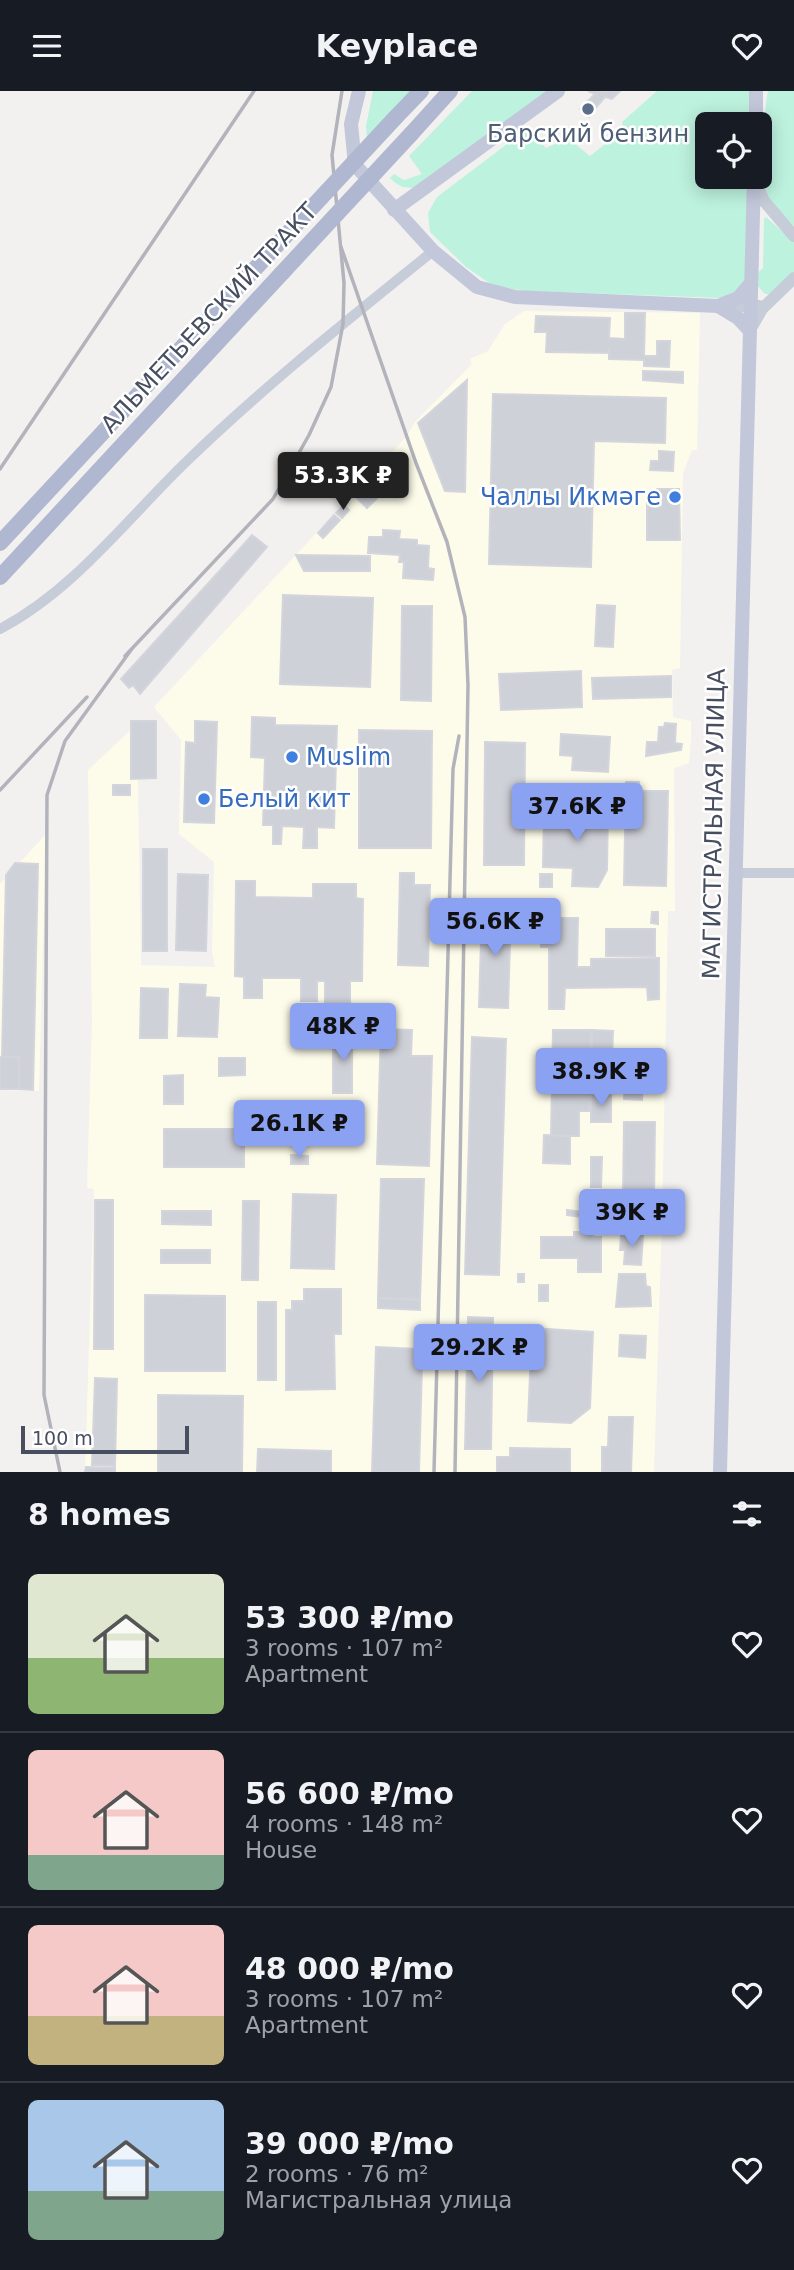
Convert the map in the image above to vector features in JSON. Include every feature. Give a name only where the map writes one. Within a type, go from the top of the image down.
[{"type":"main road","points":[[359,91],[351,124],[355,165],[433,251],[472,283],[496,294],[718,306],[738,298],[751,283]]},
{"type":"main road","name":"АЛЬМЕТЬЕВСКИЙ ТРАКТ","points":[[0,543],[421,91]]},
{"type":"main road","name":"АЛЬМЕТЬЕВСКИЙ ТРАКТ","points":[[0,576],[450,91]]},
{"type":"main road","points":[[394,210],[558,91]]},
{"type":"main road","points":[[756,91],[756,112]]},
{"type":"main road","name":"МАГИСТРАЛЬНАЯ УЛИЦА","points":[[720,1472],[754,189]]},
{"type":"main road","points":[[718,306],[738,318],[750,331]]},
{"type":"street","points":[[759,189],[764,201],[794,236]]},
{"type":"street","points":[[0,629],[65,583],[187,461],[343,324],[433,251]]},
{"type":"street","points":[[750,331],[762,309],[794,278]]},
{"type":"street","points":[[718,306],[750,308],[778,293]]},
{"type":"street","points":[[735,873],[794,873]]},
{"type":"shaded area","points":[[524,311],[700,313],[697,450],[692,450],[683,473],[680,668],[672,670],[673,717],[691,721],[691,741],[689,763],[674,768],[675,911],[668,911],[654,1472],[85,1472],[94,1189],[87,1188],[92,1021],[88,770],[137,724],[141,965],[215,967],[212,951],[214,862],[179,834],[181,740],[154,707],[407,436],[415,422],[472,364],[470,359],[488,351],[505,324]]},
{"type":"shaded area","points":[[46,834],[39,1091],[0,1090],[0,884]]},
{"type":"green space","points":[[373,91],[411,91],[367,141],[366,126]]},
{"type":"green space","points":[[472,91],[551,91],[418,187],[402,187],[393,181],[390,178],[394,174],[404,180],[422,174],[409,156]]},
{"type":"green space","points":[[657,91],[751,91],[750,112],[695,112],[695,189],[749,189],[747,278],[741,291],[722,298],[528,291],[495,287],[466,267],[430,232],[428,213],[437,197],[527,129],[546,148],[568,138],[590,156],[623,130],[622,122]]},
{"type":"green space","points":[[768,91],[794,91],[794,226],[768,197],[766,189],[772,189],[772,112],[765,112]]},
{"type":"green space","points":[[766,217],[794,242],[794,272],[770,294],[765,294],[756,284],[756,274],[763,268]]},
{"type":"building","points":[[588,91],[620,91],[612,99],[605,97],[593,111],[585,104],[595,94]]},
{"type":"building","points":[[586,103],[595,111],[589,117],[580,109]]},
{"type":"building","points":[[625,313],[645,313],[644,356],[657,356],[657,341],[670,341],[669,367],[644,366],[644,360],[609,359],[609,353],[546,352],[547,332],[535,332],[536,316],[610,318],[609,338],[625,339]]},
{"type":"building","points":[[643,371],[683,372],[683,383],[643,380]]},
{"type":"building","points":[[467,380],[465,492],[445,491],[418,423]]},
{"type":"building","points":[[493,394],[666,398],[665,443],[594,441],[591,567],[489,564]]},
{"type":"building","points":[[659,451],[674,452],[673,471],[650,470],[651,461],[659,461]]},
{"type":"building","points":[[391,458],[404,471],[367,508],[354,495]]},
{"type":"building","points":[[657,489],[679,489],[680,540],[647,540],[647,503],[657,503]]},
{"type":"building","points":[[344,505],[349,510],[342,518],[336,513]]},
{"type":"building","points":[[334,515],[340,520],[323,538],[318,533]]},
{"type":"building","points":[[383,530],[400,531],[399,539],[417,540],[417,545],[429,546],[428,568],[434,569],[433,580],[403,578],[404,562],[399,562],[400,555],[368,553],[369,537],[383,537]]},
{"type":"building","points":[[252,535],[267,547],[140,694],[133,685],[129,688],[121,679]]},
{"type":"building","points":[[296,555],[370,556],[370,571],[304,571]]},
{"type":"building","points":[[283,595],[373,598],[370,687],[280,684]]},
{"type":"building","points":[[597,605],[615,606],[613,647],[595,646]]},
{"type":"building","points":[[402,606],[432,606],[431,701],[401,700]]},
{"type":"building","points":[[581,671],[582,707],[501,710],[499,674]]},
{"type":"building","points":[[671,676],[671,697],[593,699],[592,678]]},
{"type":"building","points":[[252,717],[275,718],[275,725],[337,726],[334,828],[317,827],[317,848],[303,848],[304,827],[282,826],[281,844],[273,844],[273,825],[263,825],[265,758],[251,757]]},
{"type":"building","points":[[131,721],[156,721],[156,778],[131,779]]},
{"type":"building","points":[[195,721],[217,722],[214,823],[184,822],[186,742],[195,743]]},
{"type":"building","points":[[665,723],[676,724],[675,743],[682,744],[681,750],[646,756],[647,742],[658,742],[659,727],[664,727]]},
{"type":"building","points":[[359,730],[432,731],[431,848],[359,848]]},
{"type":"building","points":[[561,734],[610,737],[608,772],[572,770],[573,756],[560,755]]},
{"type":"building","points":[[485,742],[525,743],[524,865],[484,865]]},
{"type":"building","points":[[626,782],[639,782],[639,791],[668,791],[666,886],[624,885]]},
{"type":"building","points":[[113,785],[130,785],[130,795],[113,795]]},
{"type":"building","points":[[544,807],[608,808],[607,870],[598,887],[572,886],[573,868],[543,867]]},
{"type":"building","points":[[143,849],[167,849],[167,951],[143,951]]},
{"type":"building","points":[[15,863],[38,864],[33,1090],[19,1089],[19,1057],[2,1057],[6,875]]},
{"type":"building","points":[[400,873],[414,873],[414,885],[430,885],[428,966],[398,965]]},
{"type":"building","points":[[178,874],[208,875],[206,951],[176,950]]},
{"type":"building","points":[[540,874],[552,874],[552,887],[540,887]]},
{"type":"building","points":[[236,881],[255,881],[255,897],[313,898],[313,884],[356,884],[356,898],[363,899],[362,981],[350,981],[350,1002],[325,1002],[325,981],[317,981],[317,1001],[301,1001],[301,978],[262,978],[262,998],[244,998],[244,977],[235,976]]},
{"type":"building","points":[[482,908],[511,909],[508,1008],[479,1007]]},
{"type":"building","points":[[652,912],[658,912],[658,924],[651,923]]},
{"type":"building","points":[[541,918],[578,918],[577,967],[591,967],[591,959],[659,958],[659,999],[648,1000],[647,987],[565,988],[564,1009],[549,1009],[549,947],[541,947]]},
{"type":"building","points":[[606,929],[655,929],[655,956],[606,956]]},
{"type":"building","points":[[180,984],[206,985],[205,997],[219,998],[217,1037],[178,1036]]},
{"type":"building","points":[[141,988],[168,989],[167,1038],[140,1038]]},
{"type":"building","points":[[381,1029],[412,1030],[411,1056],[432,1056],[429,1166],[377,1164]]},
{"type":"building","points":[[553,1030],[591,1030],[589,1111],[579,1111],[579,1136],[551,1136]]},
{"type":"building","points":[[592,1030],[613,1031],[611,1094],[591,1094]]},
{"type":"building","points":[[333,1034],[352,1034],[352,1093],[333,1093]]},
{"type":"building","points":[[472,1037],[506,1039],[499,1275],[465,1274]]},
{"type":"building","points":[[626,1049],[644,1050],[642,1100],[624,1099]]},
{"type":"building","points":[[0,1057],[19,1057],[19,1089],[0,1089]]},
{"type":"building","points":[[219,1058],[245,1058],[245,1075],[219,1076]]},
{"type":"building","points":[[183,1075],[183,1104],[164,1104],[164,1076]]},
{"type":"building","points":[[591,1094],[611,1094],[611,1122],[591,1122]]},
{"type":"building","points":[[290,1117],[310,1118],[310,1132],[290,1131]]},
{"type":"building","points":[[624,1122],[655,1122],[654,1199],[623,1199]]},
{"type":"building","points":[[164,1129],[244,1129],[244,1167],[164,1167]]},
{"type":"building","points":[[544,1135],[570,1136],[570,1164],[543,1163]]},
{"type":"building","points":[[291,1155],[308,1156],[308,1164],[291,1164]]},
{"type":"building","points":[[591,1157],[602,1157],[601,1187],[591,1187]]},
{"type":"building","points":[[381,1179],[424,1179],[420,1300],[378,1298]]},
{"type":"building","points":[[293,1194],[336,1195],[334,1269],[291,1268]]},
{"type":"building","points":[[95,1200],[113,1200],[113,1349],[94,1349]]},
{"type":"building","points":[[243,1201],[259,1201],[258,1280],[242,1280]]},
{"type":"building","points":[[567,1210],[584,1212],[583,1217],[567,1215]]},
{"type":"building","points":[[162,1211],[211,1211],[211,1225],[162,1224]]},
{"type":"building","points":[[574,1232],[593,1232],[593,1237],[601,1237],[601,1272],[578,1272],[578,1258],[541,1258],[541,1237],[574,1237]]},
{"type":"building","points":[[621,1235],[643,1236],[641,1265],[624,1264],[625,1250],[620,1250]]},
{"type":"building","points":[[161,1250],[210,1250],[210,1263],[161,1263]]},
{"type":"building","points":[[518,1274],[524,1274],[524,1282],[518,1282]]},
{"type":"building","points":[[619,1274],[645,1274],[646,1286],[650,1287],[651,1306],[616,1307]]},
{"type":"building","points":[[539,1285],[548,1285],[548,1301],[539,1301]]},
{"type":"building","points":[[304,1289],[341,1289],[341,1334],[334,1334],[335,1389],[286,1390],[286,1310],[292,1310],[292,1301],[304,1301]]},
{"type":"building","points":[[145,1295],[225,1296],[225,1371],[145,1371]]},
{"type":"building","points":[[378,1298],[420,1300],[420,1310],[378,1308]]},
{"type":"building","points":[[258,1302],[276,1302],[276,1380],[258,1380]]},
{"type":"building","points":[[468,1317],[493,1318],[491,1449],[465,1449]]},
{"type":"building","points":[[532,1328],[593,1332],[590,1408],[571,1423],[528,1421]]},
{"type":"building","points":[[620,1335],[646,1336],[645,1358],[619,1356]]},
{"type":"building","points":[[376,1347],[417,1349],[416,1367],[422,1366],[419,1472],[372,1472]]},
{"type":"building","points":[[95,1378],[117,1379],[115,1466],[92,1465]]},
{"type":"building","points":[[158,1395],[243,1396],[242,1472],[158,1472]]},
{"type":"building","points":[[609,1417],[633,1417],[631,1472],[602,1472],[602,1447],[608,1447]]},
{"type":"building","points":[[510,1448],[570,1449],[570,1472],[497,1472],[497,1457],[510,1457]]},
{"type":"building","points":[[258,1449],[331,1451],[331,1472],[257,1472]]},
{"type":"building","points":[[86,1467],[115,1468],[115,1472],[85,1472]]},
{"type":"railway","points":[[0,469],[254,91]]},
{"type":"railway","points":[[125,656],[273,499],[309,435],[331,387],[343,324],[344,283],[332,155],[342,91]]},
{"type":"railway","points":[[341,247],[416,463],[447,542],[465,617],[468,685],[455,1472]]},
{"type":"railway","points":[[60,1472],[44,1395],[47,795],[65,741],[131,650]]},
{"type":"railway","points":[[0,790],[87,697]]},
{"type":"railway","points":[[434,1472],[453,769],[459,736]]},
{"type":"place","name":"Барский бензин","points":[[588,109]]},
{"type":"place","name":"Чаллы Икмәге","points":[[675,497]]},
{"type":"place","name":"Muslim","points":[[292,757]]},
{"type":"place","name":"Белый кит","points":[[204,799]]}]
